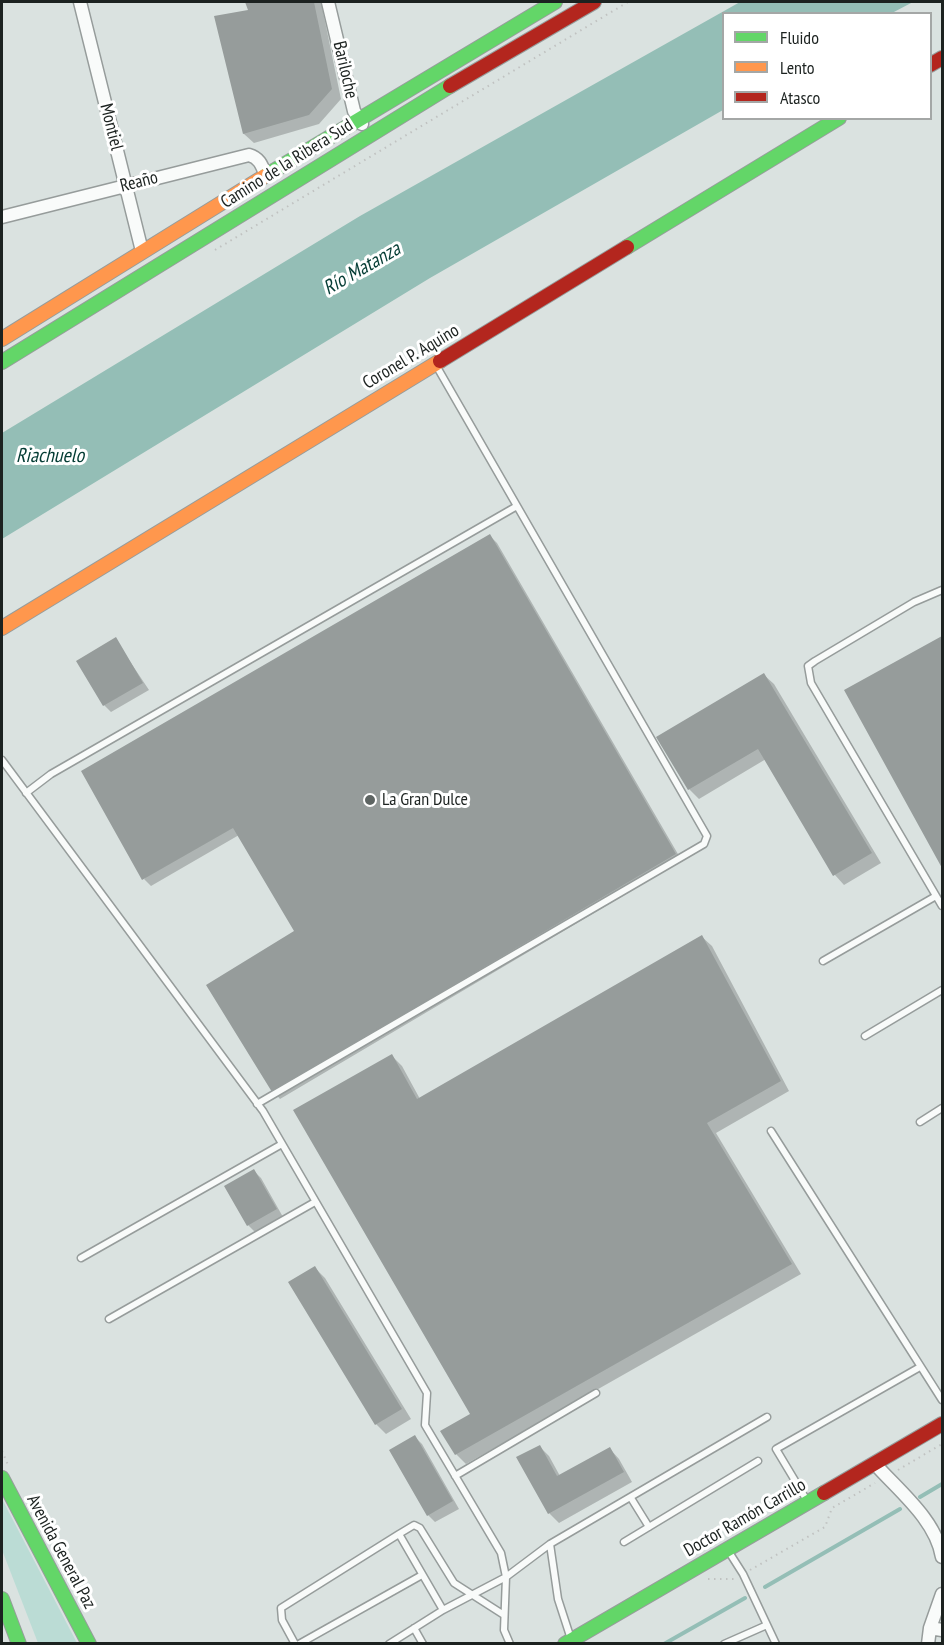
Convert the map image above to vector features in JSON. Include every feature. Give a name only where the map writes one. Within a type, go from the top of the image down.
[{"type":"main road","name":"Camino de la Ribera Sud","points":[[2,339],[358,118],[555,2]]},
{"type":"main road","name":"Camino de la Ribera Sud","points":[[2,362],[369,135],[594,2]]},
{"type":"main road","name":"Coronel P. Aquino","points":[[2,628],[836,120]]},
{"type":"main road","name":"Doctor Ramón Carrillo","points":[[568,1642],[942,1424]]},
{"type":"main road","name":"Avenida General Paz","points":[[2,1478],[88,1644]]},
{"type":"main road","points":[[2,1599],[19,1644]]},
{"type":"street","name":"Montiel","points":[[80,2],[142,251]]},
{"type":"street","name":"Bariloche","points":[[328,2],[358,118],[369,135]]},
{"type":"street","name":"Reaño","points":[[2,217],[249,155],[256,157],[266,176]]},
{"type":"street","points":[[875,1464],[936,1524],[942,1557]]},
{"type":"street","points":[[928,1644],[936,1629],[942,1594]]},
{"type":"lane","points":[[257,1104],[704,844],[707,836],[435,364]]},
{"type":"lane","points":[[26,793],[51,774],[517,506]]},
{"type":"lane","points":[[942,590],[914,602],[808,666],[811,683],[942,906]]},
{"type":"lane","points":[[2,760],[257,1104],[427,1393],[425,1425],[501,1552],[506,1577],[504,1630],[510,1644]]},
{"type":"lane","points":[[823,961],[936,896]]},
{"type":"lane","points":[[864,1036],[942,990]]},
{"type":"lane","points":[[920,1122],[942,1108]]},
{"type":"lane","points":[[771,1131],[942,1400]]},
{"type":"lane","points":[[81,1258],[282,1144]]},
{"type":"lane","points":[[109,1319],[315,1202]]},
{"type":"lane","points":[[808,1502],[776,1449],[920,1367]]},
{"type":"lane","points":[[455,1476],[596,1393]]},
{"type":"lane","points":[[388,1644],[443,1610],[506,1577],[550,1544],[767,1417]]},
{"type":"lane","points":[[624,1542],[758,1461]]},
{"type":"lane","points":[[631,1498],[649,1527]]},
{"type":"lane","points":[[422,1575],[297,1644],[282,1620],[281,1608],[414,1525],[420,1528],[454,1583],[504,1615]]},
{"type":"lane","points":[[399,1534],[443,1610]]},
{"type":"lane","points":[[550,1544],[558,1599],[568,1642]]},
{"type":"lane","points":[[727,1549],[744,1574],[776,1644]]},
{"type":"lane","points":[[724,1644],[768,1625]]},
{"type":"lane","points":[[414,1628],[423,1644]]},
{"type":"path","points":[[207,255],[628,2]]},
{"type":"path","points":[[708,1579],[733,1580],[744,1574],[825,1527],[832,1508],[942,1444]]},
{"type":"shaded area","points":[[2,1499],[77,1643],[38,1643],[2,1550]]},
{"type":"water","name":"Riachuelo","points":[[740,2],[913,2],[894,12],[722,12]]},
{"type":"water","name":"Riachuelo","points":[[722,12],[722,111],[430,278],[2,539],[2,433],[360,216]]},
{"type":"building","points":[[245,2],[314,2],[332,89],[309,115],[243,134],[214,16],[248,10]]},
{"type":"building","name":"La Gran Dulce","points":[[490,534],[676,854],[272,1092],[206,985],[294,931],[233,828],[142,880],[81,771]]},
{"type":"building","points":[[942,636],[942,868],[844,690]]},
{"type":"building","points":[[116,637],[143,683],[103,706],[76,661]]},
{"type":"building","points":[[764,673],[872,853],[833,876],[758,749],[688,790],[656,737]]},
{"type":"building","points":[[702,935],[781,1081],[707,1123],[792,1264],[455,1455],[440,1431],[470,1414],[293,1110],[392,1054],[417,1099]]},
{"type":"building","points":[[254,1169],[277,1209],[247,1226],[224,1186]]},
{"type":"building","points":[[315,1266],[402,1409],[375,1425],[288,1282]]},
{"type":"building","points":[[415,1435],[453,1501],[427,1516],[389,1450]]},
{"type":"building","points":[[540,1445],[557,1476],[610,1447],[624,1472],[548,1514],[516,1457]]},
{"type":"waterway","points":[[920,1497],[942,1484]]},
{"type":"waterway","points":[[765,1587],[900,1509]]},
{"type":"waterway","points":[[664,1644],[745,1598]]},
{"type":"traffic: fast","points":[[265,176],[555,2]]},
{"type":"traffic: fast","points":[[2,362],[450,86]]},
{"type":"traffic: fast","points":[[627,247],[836,120]]},
{"type":"traffic: fast","points":[[2,1478],[89,1644]]},
{"type":"traffic: fast","points":[[565,1644],[824,1493]]},
{"type":"traffic: fast","points":[[2,1599],[19,1644]]},
{"type":"traffic: slow","points":[[2,339],[265,176]]},
{"type":"traffic: slow","points":[[2,628],[440,361]]},
{"type":"traffic: jam","points":[[450,86],[594,2]]},
{"type":"traffic: jam","points":[[932,64],[942,58]]},
{"type":"traffic: jam","points":[[440,361],[627,247]]},
{"type":"traffic: jam","points":[[824,1493],[942,1424]]},
{"type":"place","name":"La Gran Dulce","points":[[370,800]]},
{"type":"water label","name":"Río Matanza","points":[[362,269]]}]
